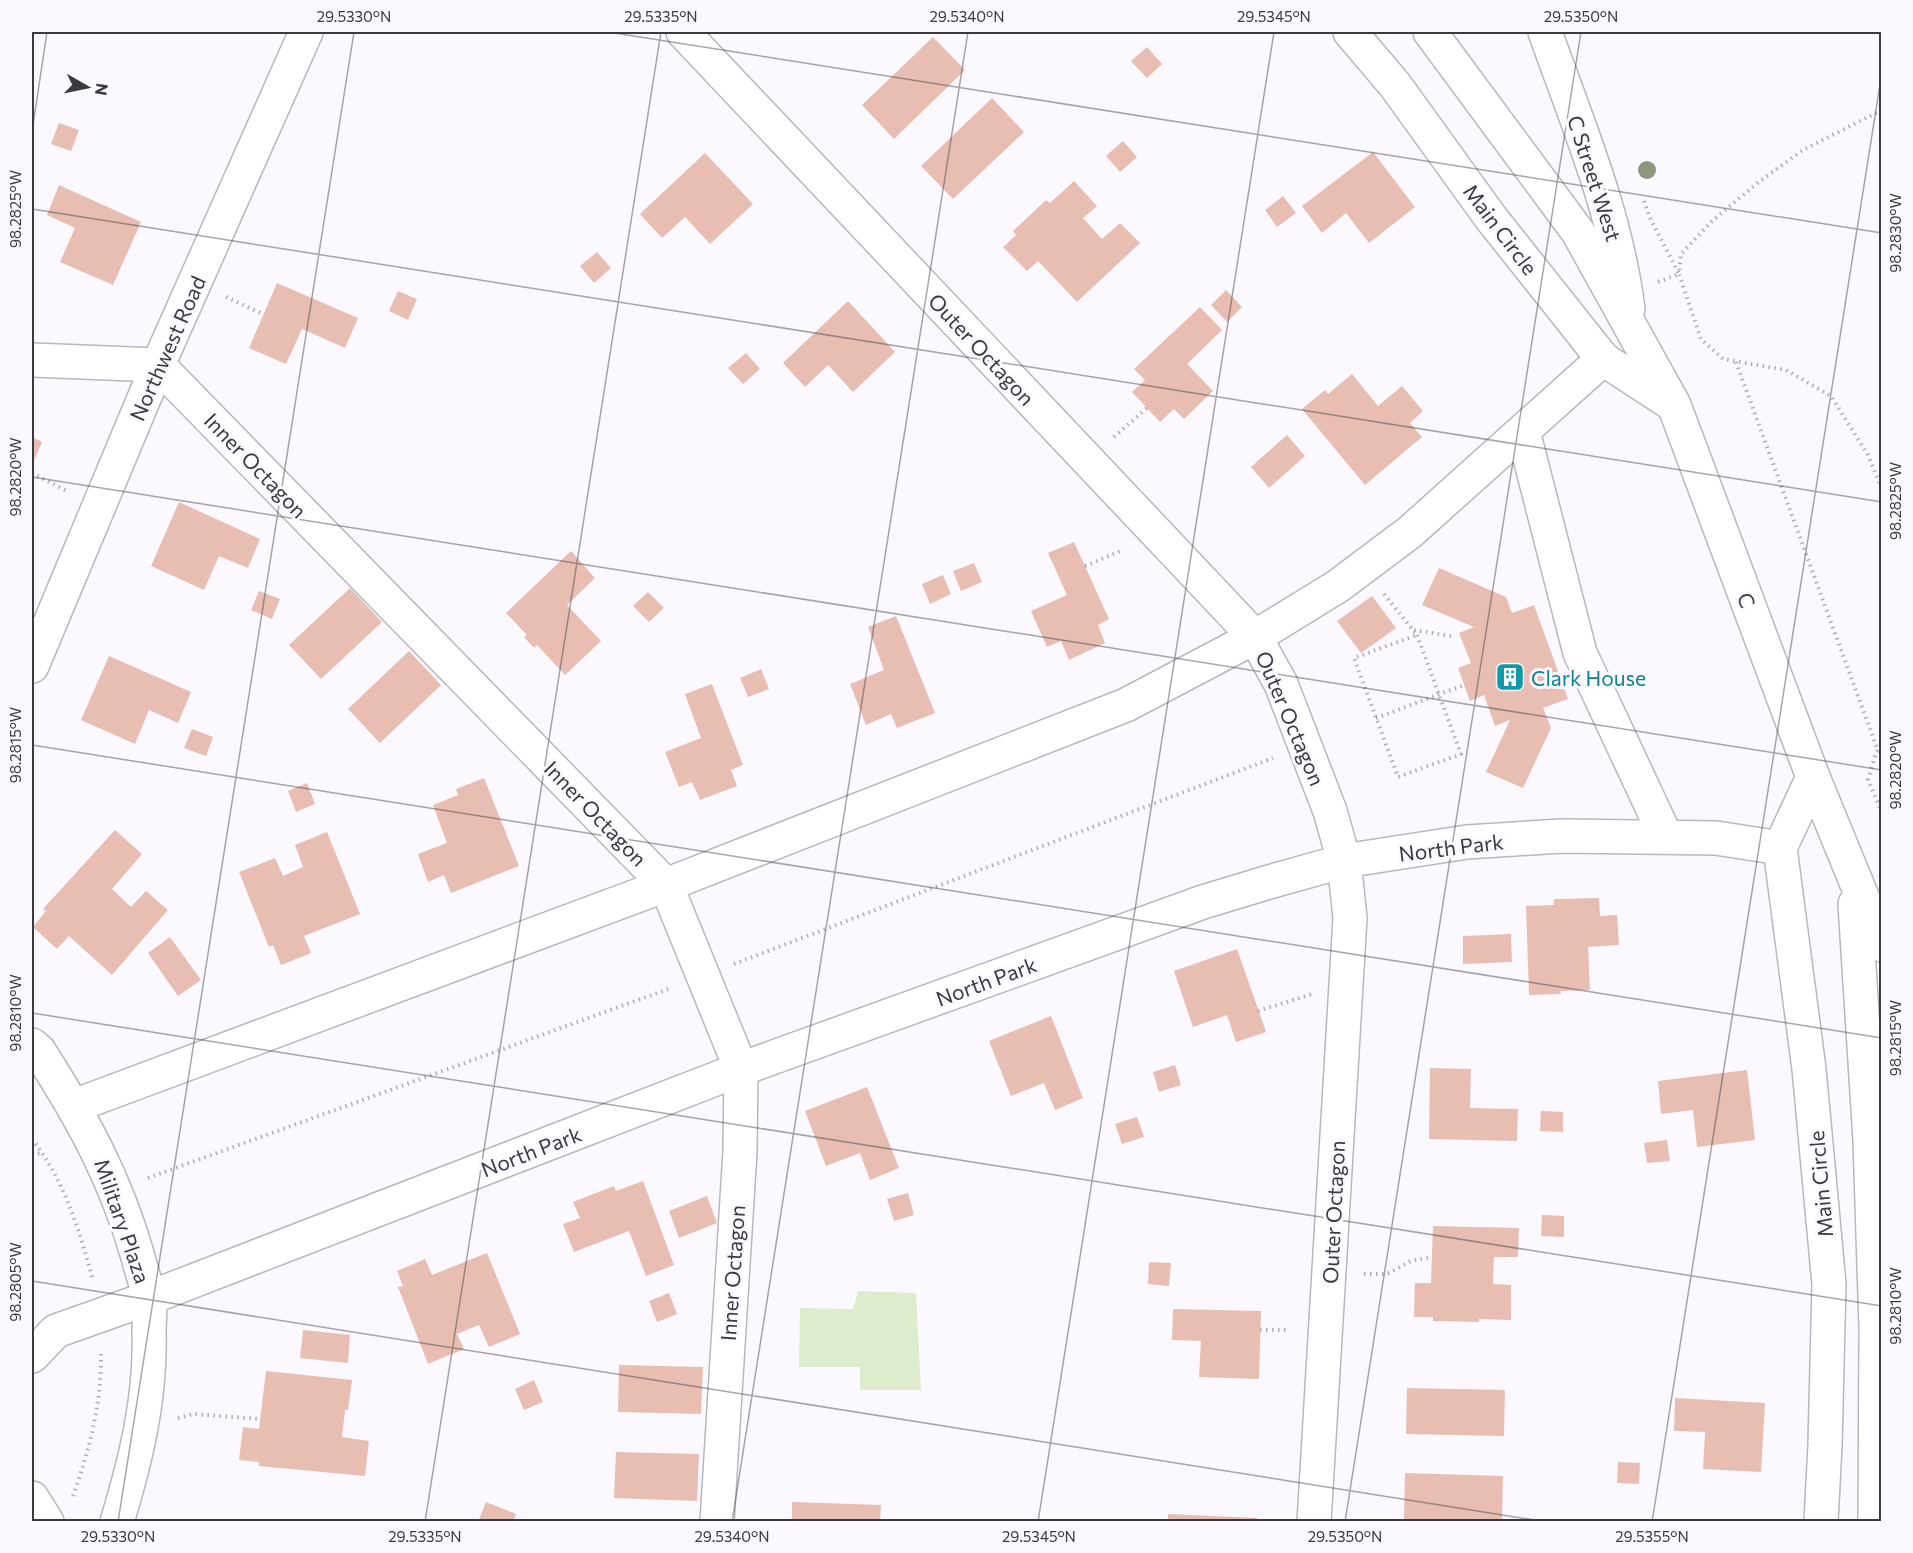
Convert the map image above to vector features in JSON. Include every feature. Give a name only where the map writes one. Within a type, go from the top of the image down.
[{"type":"street","name":"Northwest Road","points":[[32,666],[158,365],[306,32]]},
{"type":"street","name":"Outer Octagon","points":[[683,32],[1255,637],[1281,684],[1330,811],[1344,861],[1350,918],[1314,1521]]},
{"type":"street","name":"Main Circle","points":[[1350,32],[1395,85],[1491,218],[1603,359],[1674,405]]},
{"type":"street","points":[[1430,32],[1578,232],[1630,329]]},
{"type":"street","name":"C Street West","points":[[1545,32],[1606,204],[1623,268],[1630,329]]},
{"type":"street","name":"C","points":[[1630,329],[1674,405],[1813,777],[1881,945]]},
{"type":"street","points":[[74,1106],[666,885],[1126,705],[1255,637],[1338,586],[1410,532],[1603,359]]},
{"type":"street","points":[[32,360],[158,365]]},
{"type":"street","name":"Inner Octagon","points":[[158,365],[666,885],[741,1069],[740,1151],[717,1521]]},
{"type":"street","points":[[1523,431],[1580,653],[1666,837]]},
{"type":"street","points":[[1780,848],[1813,777]]},
{"type":"street","name":"North Park","points":[[32,1356],[56,1331],[149,1298],[741,1069],[1203,902],[1344,861],[1479,842],[1562,836],[1716,838],[1780,848]]},
{"type":"street","name":"Main Circle","points":[[1780,848],[1809,1069],[1829,1284],[1821,1521]]},
{"type":"street","points":[[1853,876],[1870,1152],[1876,1329],[1875,1521]]},
{"type":"street","name":"Military Plaza","points":[[32,1045],[39,1051],[94,1141],[116,1190],[149,1298],[150,1360],[141,1430],[134,1465],[117,1521]]},
{"type":"street","points":[[32,1498],[47,1521]]},
{"type":"path","points":[[1881,110],[1803,150],[1760,181],[1712,221],[1681,254],[1679,274],[1701,339],[1723,359],[1786,370],[1831,396],[1868,455],[1881,489]]},
{"type":"path","points":[[1736,362],[1878,751]]},
{"type":"path","points":[[1088,461],[1147,408]]},
{"type":"path","points":[[1363,567],[1418,635],[1461,754],[1398,777],[1354,658],[1418,635]]},
{"type":"path","points":[[1414,630],[1455,637]]},
{"type":"path","points":[[1376,718],[1464,685]]},
{"type":"path","points":[[1881,746],[1868,780],[1881,812]]},
{"type":"path","points":[[1258,1011],[1346,983]]},
{"type":"path","points":[[32,1154],[43,1153]]},
{"type":"path","points":[[1329,1274],[1388,1274],[1411,1261],[1432,1257]]},
{"type":"path","points":[[141,1430],[193,1414],[260,1419]]},
{"type":"green space","points":[[858,1291],[916,1293],[921,1390],[860,1390],[860,1367],[799,1367],[800,1308],[853,1309]]},
{"type":"building","points":[[933,37],[965,70],[894,139],[862,105]]},
{"type":"building","points":[[1147,47],[1162,64],[1147,78],[1131,61]]},
{"type":"building","points":[[992,98],[1024,132],[953,199],[921,166]]},
{"type":"building","points":[[59,123],[79,130],[71,151],[51,144]]},
{"type":"building","points":[[1123,141],[1137,157],[1120,172],[1106,156]]},
{"type":"building","points":[[1373,152],[1415,207],[1369,243],[1346,213],[1322,233],[1302,206]]},
{"type":"building","points":[[705,153],[753,204],[710,244],[685,217],[662,238],[640,214]]},
{"type":"building","points":[[1074,181],[1097,206],[1083,218],[1102,239],[1120,223],[1140,243],[1077,302],[1038,261],[1027,271],[1003,247],[1016,235],[1013,231],[1046,200],[1050,203]]},
{"type":"building","points":[[59,185],[141,222],[113,285],[60,262],[75,228],[47,215]]},
{"type":"building","points":[[1283,196],[1296,213],[1277,227],[1265,210]]},
{"type":"building","points":[[597,252],[611,268],[594,283],[580,266]]},
{"type":"building","points":[[277,283],[358,318],[345,348],[302,329],[286,364],[249,348]]},
{"type":"building","points":[[1226,290],[1242,307],[1227,322],[1211,305]]},
{"type":"building","points":[[398,291],[417,299],[408,320],[389,311]]},
{"type":"building","points":[[848,301],[895,352],[853,392],[828,365],[805,387],[783,363]]},
{"type":"building","points":[[1200,307],[1222,330],[1187,364],[1213,391],[1184,419],[1174,409],[1160,422],[1132,392],[1145,380],[1134,369]]},
{"type":"building","points":[[746,353],[760,369],[743,384],[728,368]]},
{"type":"building","points":[[1352,374],[1378,406],[1402,386],[1423,411],[1410,423],[1422,437],[1365,485],[1302,409],[1325,390],[1328,394]]},
{"type":"building","points":[[1287,435],[1305,456],[1269,488],[1251,467]]},
{"type":"building","points":[[32,437],[42,442],[32,465]]},
{"type":"building","points":[[179,502],[260,539],[248,568],[219,556],[204,590],[151,566]]},
{"type":"building","points":[[1074,542],[1109,619],[1098,625],[1105,643],[1069,660],[1061,641],[1047,647],[1031,611],[1067,595],[1048,553]]},
{"type":"building","points":[[571,551],[595,578],[567,605],[601,641],[565,675],[537,645],[534,648],[524,637],[527,635],[506,613]]},
{"type":"building","points":[[974,563],[982,582],[961,591],[953,571]]},
{"type":"building","name":"Clark House","points":[[1439,568],[1506,597],[1512,613],[1534,605],[1568,699],[1543,708],[1551,728],[1523,788],[1486,772],[1510,720],[1495,726],[1484,695],[1470,701],[1458,668],[1471,663],[1459,633],[1474,627],[1422,605]]},
{"type":"building","points":[[943,575],[951,594],[930,604],[922,584]]},
{"type":"building","points":[[350,588],[382,622],[321,679],[289,645]]},
{"type":"building","points":[[259,591],[280,599],[272,619],[251,610]]},
{"type":"building","points":[[648,592],[664,608],[649,622],[633,606]]},
{"type":"building","points":[[1372,596],[1396,628],[1361,653],[1337,621]]},
{"type":"building","points":[[896,616],[935,713],[897,728],[891,714],[866,725],[850,684],[884,670],[868,627]]},
{"type":"building","points":[[409,651],[441,685],[380,743],[348,709]]},
{"type":"building","points":[[109,656],[191,692],[178,723],[149,710],[135,744],[81,720]]},
{"type":"building","points":[[761,669],[769,689],[748,697],[740,678]]},
{"type":"building","points":[[712,684],[743,765],[731,770],[737,786],[700,800],[692,782],[679,787],[665,752],[701,738],[685,694]]},
{"type":"building","points":[[192,729],[213,737],[206,756],[184,748]]},
{"type":"building","points":[[484,778],[519,866],[451,893],[444,875],[428,882],[418,854],[447,843],[433,805],[458,795],[456,789]]},
{"type":"building","points":[[307,783],[315,804],[296,812],[288,791]]},
{"type":"building","points":[[115,830],[142,854],[112,889],[131,907],[146,891],[168,910],[112,975],[69,936],[57,949],[33,927],[46,911],[43,909]]},
{"type":"building","points":[[327,832],[360,914],[304,936],[311,953],[281,965],[273,945],[269,947],[239,872],[275,858],[283,876],[303,867],[295,845]]},
{"type":"building","points":[[1599,898],[1600,916],[1617,915],[1619,945],[1588,947],[1590,990],[1529,995],[1526,906],[1554,905],[1554,899]]},
{"type":"building","points":[[1511,934],[1512,962],[1463,964],[1463,936]]},
{"type":"building","points":[[170,937],[201,980],[178,996],[148,953]]},
{"type":"building","points":[[1237,949],[1266,1032],[1236,1042],[1227,1015],[1193,1027],[1174,971]]},
{"type":"building","points":[[1051,1016],[1083,1098],[1055,1110],[1044,1083],[1011,1096],[989,1041]]},
{"type":"building","points":[[1175,1065],[1181,1085],[1159,1092],[1153,1072]]},
{"type":"building","points":[[1430,1068],[1471,1069],[1470,1108],[1518,1109],[1517,1141],[1429,1139]]},
{"type":"building","points":[[1747,1070],[1755,1140],[1697,1147],[1693,1110],[1661,1114],[1658,1081]]},
{"type":"building","points":[[867,1087],[899,1168],[870,1180],[860,1153],[826,1166],[805,1111]]},
{"type":"building","points":[[1541,1111],[1563,1112],[1563,1132],[1540,1131]]},
{"type":"building","points":[[1137,1117],[1144,1137],[1122,1144],[1115,1124]]},
{"type":"building","points":[[1667,1140],[1670,1161],[1647,1163],[1644,1143]]},
{"type":"building","points":[[643,1181],[674,1265],[646,1276],[629,1231],[574,1252],[563,1224],[580,1218],[573,1202],[614,1186],[616,1191]]},
{"type":"building","points":[[908,1193],[914,1215],[894,1221],[887,1199]]},
{"type":"building","points":[[707,1196],[717,1223],[679,1238],[669,1211]]},
{"type":"building","points":[[1542,1215],[1564,1216],[1564,1237],[1541,1236]]},
{"type":"building","points":[[1433,1226],[1519,1228],[1518,1257],[1494,1257],[1493,1284],[1511,1285],[1511,1320],[1433,1321],[1433,1317],[1414,1317],[1415,1283],[1431,1283]]},
{"type":"building","points":[[487,1253],[520,1334],[489,1347],[479,1325],[457,1334],[464,1349],[428,1364],[398,1287],[403,1286],[397,1271],[425,1259],[432,1275]]},
{"type":"building","points":[[1149,1262],[1171,1263],[1169,1286],[1148,1284]]},
{"type":"building","points":[[669,1293],[677,1314],[657,1322],[649,1301]]},
{"type":"building","points":[[1173,1309],[1261,1311],[1259,1379],[1199,1377],[1201,1341],[1172,1340]]},
{"type":"building","points":[[303,1330],[350,1335],[348,1363],[300,1358]]},
{"type":"building","points":[[619,1365],[703,1367],[701,1414],[618,1412]]},
{"type":"building","points":[[266,1371],[352,1380],[342,1437],[369,1441],[365,1476],[259,1466],[259,1462],[239,1460],[243,1427],[259,1429]]},
{"type":"building","points":[[534,1380],[543,1402],[524,1410],[515,1389]]},
{"type":"building","points":[[1407,1388],[1505,1390],[1504,1436],[1406,1434]]},
{"type":"building","points":[[1675,1398],[1765,1403],[1761,1472],[1703,1469],[1705,1432],[1674,1431]]},
{"type":"building","points":[[616,1452],[699,1454],[697,1501],[614,1498]]},
{"type":"building","points":[[1618,1462],[1640,1463],[1639,1484],[1617,1483]]},
{"type":"building","points":[[1405,1473],[1503,1476],[1502,1522],[1404,1520]]},
{"type":"building","points":[[486,1502],[516,1514],[513,1522],[478,1522]]},
{"type":"building","points":[[792,1502],[881,1505],[880,1522],[792,1522]]},
{"type":"building","points":[[1168,1514],[1257,1518],[1257,1522],[1168,1522]]},
{"type":"place","name":"Clark House","points":[[1510,677]]}]
